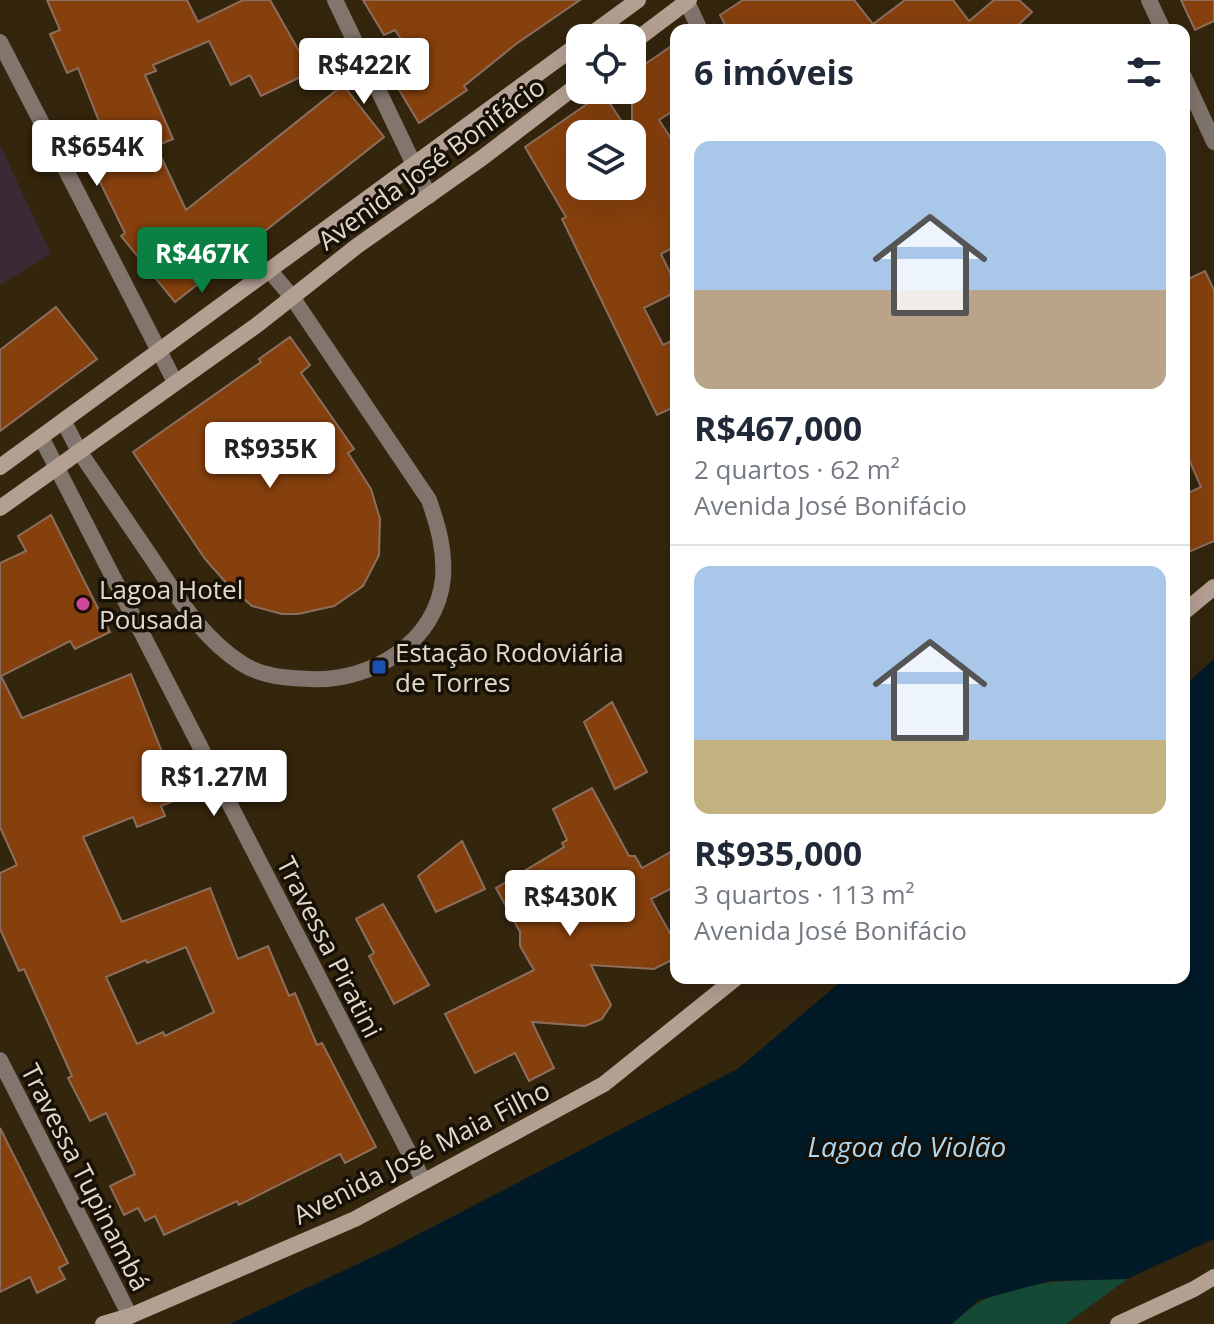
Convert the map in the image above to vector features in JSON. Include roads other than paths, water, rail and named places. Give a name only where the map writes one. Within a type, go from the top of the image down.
[{"type":"street","points":[[335,0],[429,196]]},
{"type":"street","points":[[605,24],[638,0]]},
{"type":"street","points":[[1149,0],[1160,24]]},
{"type":"street","points":[[646,32],[687,1],[697,24]]},
{"type":"street","points":[[0,42],[175,382]]},
{"type":"street","name":"Avenida José Bonifácio","points":[[0,467],[566,53]]},
{"type":"street","points":[[1190,90],[1214,142]]},
{"type":"street","name":"Avenida José Bonifácio","points":[[0,508],[566,93]]},
{"type":"street","points":[[64,422],[79,451],[199,628],[228,654],[264,674],[292,678],[321,680],[379,667],[422,630],[436,604],[443,580],[442,544],[429,500],[292,297],[270,271]]},
{"type":"street","name":"Travessa Piratini","points":[[41,437],[423,1180]]},
{"type":"street","points":[[1190,607],[1214,587]]},
{"type":"street","name":"Avenida José Maia Filho","points":[[103,1324],[130,1316],[355,1219],[604,1084],[729,984]]},
{"type":"street","name":"Travessa Tupinambá","points":[[0,1060],[130,1316]]},
{"type":"street","points":[[1118,1324],[1214,1277]]},
{"type":"water","name":"Lagoa do Violão","points":[[1214,659],[1214,1239],[1127,1279],[1050,1281],[979,1300],[952,1324],[230,1324],[394,1247],[739,1068],[838,984],[1190,984],[1190,681]]},
{"type":"place","name":"Lagoa Hotel Pousada","points":[[83,604]]},
{"type":"place","name":"Estação Rodoviária de Torres","points":[[379,667]]}]
